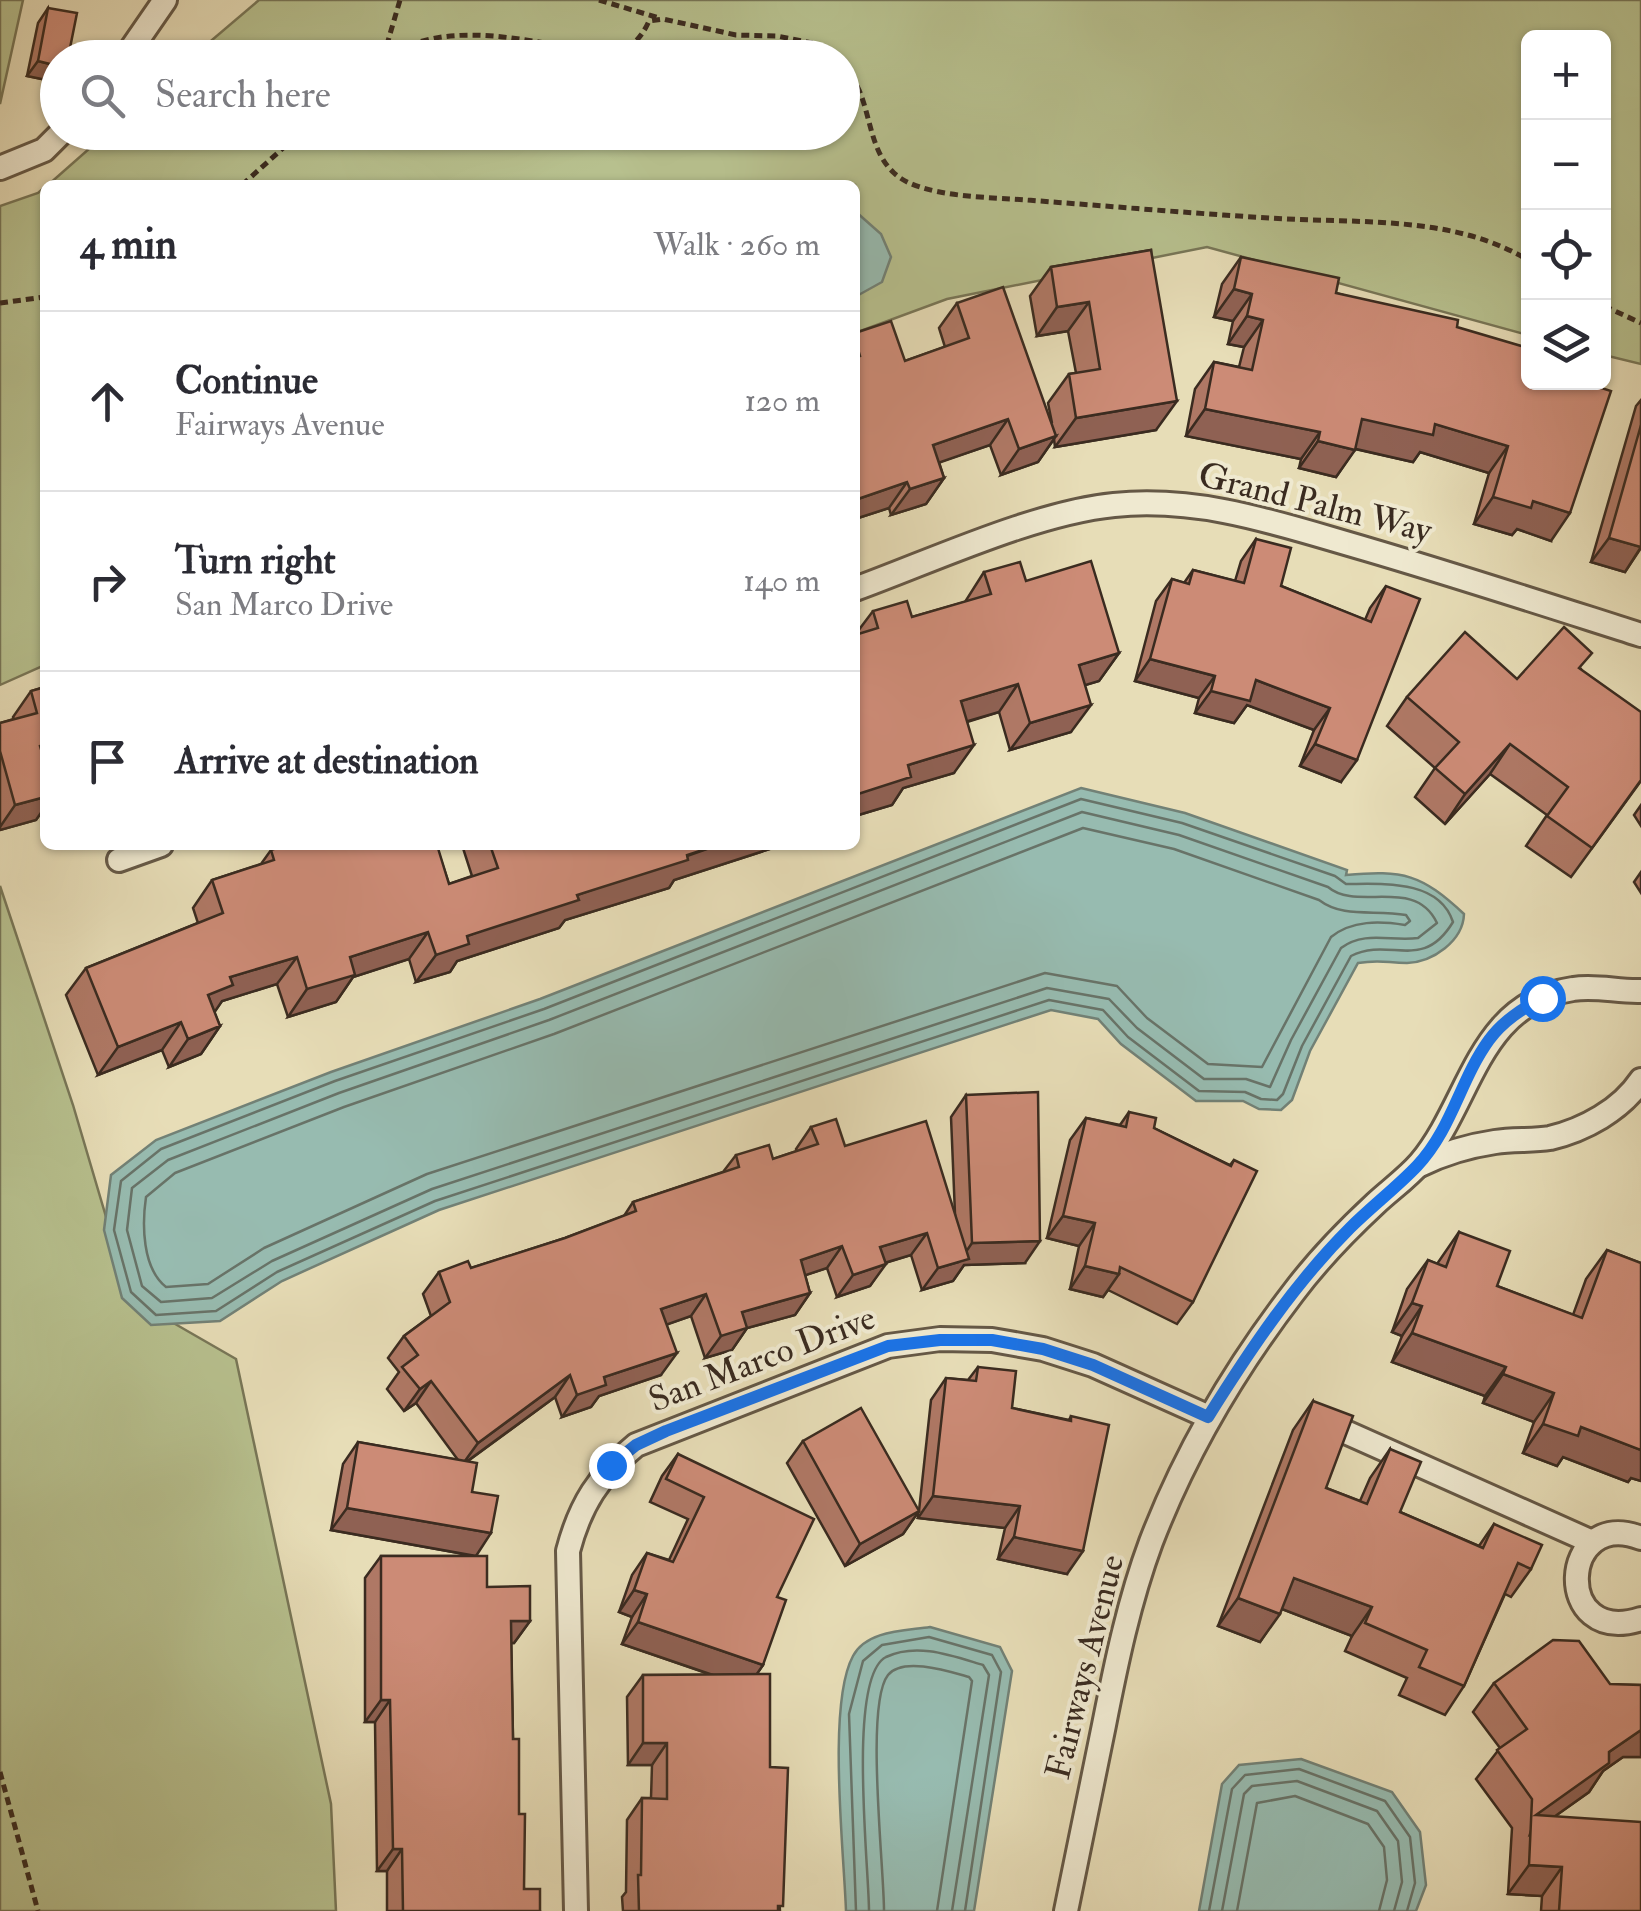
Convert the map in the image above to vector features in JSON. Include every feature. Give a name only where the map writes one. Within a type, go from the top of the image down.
[{"type":"street","points":[[137,40],[165,0]]},
{"type":"street","points":[[0,168],[44,150]]},
{"type":"street","name":"Grand Palm Way","points":[[860,587],[1067,514],[1110,505],[1155,502],[1200,505],[1244,514],[1468,579],[1641,636]]},
{"type":"street","points":[[119,860],[147,850]]},
{"type":"street","name":"Fairways Avenue","points":[[1066,1911],[1122,1634],[1150,1545],[1208,1417],[1296,1288],[1348,1230],[1417,1166],[1452,1116],[1490,1038],[1514,1014],[1542,998],[1571,989],[1641,991]]},
{"type":"street","name":"Fairways Avenue","points":[[1417,1166],[1458,1149],[1548,1138],[1580,1128],[1608,1113],[1641,1080]]},
{"type":"street","name":"San Marco Drive","points":[[576,1911],[568,1551],[590,1490],[611,1465],[636,1445],[888,1346],[940,1340],[992,1340],[1043,1349],[1093,1365],[1208,1417]]},
{"type":"street","points":[[1332,1426],[1592,1542]]},
{"type":"street","points":[[1641,1538],[1622,1532],[1606,1535],[1592,1542],[1576,1569],[1579,1597],[1593,1614],[1612,1624],[1641,1620]]},
{"type":"path","points":[[389,40],[400,0]]},
{"type":"path","points":[[599,0],[736,35],[790,40]]},
{"type":"path","points":[[637,40],[649,21],[663,19]]},
{"type":"path","points":[[424,40],[474,36],[529,40]]},
{"type":"path","points":[[860,96],[881,158],[896,176],[928,189],[1234,216],[1410,224],[1460,230],[1504,245],[1521,256]]},
{"type":"path","points":[[248,180],[281,150]]},
{"type":"path","points":[[0,303],[40,298]]},
{"type":"path","points":[[1611,309],[1641,323]]},
{"type":"path","points":[[0,1772],[38,1911]]},
{"type":"green space","points":[[0,0],[23,0],[0,104]]},
{"type":"green space","points":[[259,0],[1641,0],[1641,364],[1611,357],[1611,30],[1521,30],[1521,333],[1207,247],[947,299],[860,331],[860,180],[54,180],[88,150],[860,150],[860,40],[212,40]]},
{"type":"green space","points":[[38,193],[40,667],[0,685],[0,206]]},
{"type":"green space","points":[[0,886],[73,1105],[130,1298],[236,1359],[331,1804],[336,1911],[0,1911]]},
{"type":"water","points":[[860,215],[881,234],[891,257],[882,282],[860,294]]},
{"type":"water","points":[[1081,788],[1185,813],[1347,870],[1346,875],[1383,873],[1411,878],[1436,890],[1464,914],[1462,924],[1445,948],[1427,959],[1358,963],[1310,1051],[1292,1100],[1281,1110],[1259,1109],[1243,1101],[1196,1101],[1121,1044],[1098,1019],[1051,1010],[439,1210],[282,1281],[220,1321],[151,1325],[122,1298],[104,1230],[111,1175],[156,1140],[331,1072],[540,999]]},
{"type":"water","points":[[930,1627],[1000,1647],[1012,1671],[974,1911],[846,1911],[839,1742],[845,1678],[853,1656],[867,1641],[887,1633]]},
{"type":"water","points":[[1301,1759],[1392,1792],[1420,1832],[1426,1885],[1416,1911],[1199,1911],[1222,1784],[1239,1765]]},
{"type":"building","points":[[48,8],[77,13],[72,40],[42,40]]},
{"type":"building","points":[[1151,250],[1177,401],[1076,418],[1069,374],[1100,369],[1089,302],[1057,307],[1051,267]]},
{"type":"building","points":[[1241,257],[1339,278],[1336,293],[1458,320],[1457,327],[1521,346],[1521,390],[1611,391],[1570,513],[1533,501],[1531,508],[1493,497],[1508,446],[1435,424],[1433,435],[1362,419],[1355,450],[1318,441],[1320,432],[1205,409],[1214,362],[1252,370],[1263,320],[1247,316],[1252,294],[1234,289]]},
{"type":"building","points":[[1003,287],[1056,436],[1019,449],[1008,419],[933,445],[944,478],[910,489],[907,482],[860,498],[860,331],[891,321],[905,361],[969,338],[957,303]]},
{"type":"building","points":[[1641,425],[1641,547],[1609,538]]},
{"type":"building","points":[[1256,539],[1291,548],[1281,586],[1371,622],[1386,586],[1420,599],[1357,760],[1315,744],[1330,708],[1256,680],[1250,701],[1211,691],[1215,676],[1150,659],[1172,579],[1189,584],[1193,570],[1244,583]]},
{"type":"building","points":[[1091,561],[1119,653],[1079,665],[1091,705],[1030,723],[1018,684],[961,701],[974,745],[908,765],[911,777],[860,793],[860,633],[878,628],[873,611],[907,601],[912,617],[991,594],[984,572],[1020,562],[1026,581]]},
{"type":"building","points":[[1564,627],[1592,653],[1579,668],[1641,712],[1641,780],[1592,848],[1547,816],[1568,787],[1510,744],[1465,794],[1435,768],[1459,742],[1407,697],[1465,632],[1517,679]]},
{"type":"building","points":[[40,688],[40,798],[15,805],[0,751],[0,723],[37,713],[31,691]]},
{"type":"building","points":[[271,850],[439,850],[449,884],[498,868],[492,850],[702,850],[687,855],[688,860],[577,895],[579,900],[467,936],[469,944],[436,955],[428,932],[350,957],[355,975],[307,989],[297,957],[230,977],[233,985],[208,995],[220,1026],[188,1039],[181,1022],[118,1047],[86,968],[223,913],[212,880],[274,860]]},
{"type":"building","points":[[1038,1092],[1040,1241],[972,1243],[966,1095]]},
{"type":"building","points":[[1129,1112],[1156,1118],[1154,1128],[1231,1166],[1234,1160],[1257,1171],[1193,1302],[1120,1267],[1119,1274],[1085,1266],[1095,1223],[1063,1216],[1086,1118],[1126,1127]]},
{"type":"building","points":[[836,1119],[845,1146],[926,1121],[969,1259],[938,1268],[927,1233],[880,1247],[886,1264],[853,1275],[842,1246],[801,1260],[810,1293],[742,1312],[747,1328],[721,1336],[706,1294],[661,1309],[677,1353],[604,1377],[606,1385],[577,1395],[570,1375],[478,1443],[431,1381],[420,1389],[402,1367],[418,1355],[404,1336],[450,1302],[439,1272],[468,1261],[471,1268],[636,1211],[633,1202],[739,1167],[736,1155],[769,1145],[773,1159],[818,1144],[811,1127]]},
{"type":"building","points":[[1459,1232],[1510,1251],[1497,1286],[1582,1318],[1607,1250],[1641,1263],[1641,1450],[1581,1427],[1578,1436],[1543,1424],[1554,1393],[1503,1374],[1506,1367],[1412,1333],[1422,1306],[1412,1303],[1428,1260],[1446,1267]]},
{"type":"building","points":[[978,1367],[1016,1371],[1012,1408],[1109,1425],[1083,1551],[1014,1537],[1020,1506],[933,1496],[946,1378],[976,1381]]},
{"type":"building","points":[[1313,1401],[1353,1416],[1326,1488],[1367,1504],[1390,1449],[1421,1462],[1400,1512],[1483,1548],[1494,1524],[1542,1545],[1531,1569],[1518,1563],[1464,1686],[1419,1667],[1427,1650],[1365,1623],[1372,1607],[1294,1578],[1280,1614],[1238,1598]]},
{"type":"building","points":[[861,1408],[919,1511],[860,1544],[803,1441]]},
{"type":"building","points":[[358,1442],[477,1463],[472,1492],[498,1496],[491,1533],[347,1508]]},
{"type":"building","points":[[678,1454],[814,1519],[777,1597],[786,1600],[763,1665],[638,1622],[647,1594],[634,1590],[647,1553],[673,1562],[704,1497],[666,1479]]},
{"type":"building","points":[[381,1556],[487,1556],[487,1587],[530,1586],[530,1621],[511,1621],[513,1739],[519,1739],[519,1814],[525,1814],[524,1889],[540,1889],[540,1911],[403,1911],[402,1849],[393,1849],[390,1700],[381,1700]]},
{"type":"building","points":[[1553,1640],[1579,1641],[1610,1684],[1641,1685],[1641,1730],[1609,1752],[1609,1763],[1536,1815],[1641,1822],[1641,1911],[1559,1911],[1562,1867],[1529,1865],[1532,1799],[1497,1750],[1527,1729],[1494,1683]]},
{"type":"building","points":[[770,1674],[770,1767],[788,1768],[783,1906],[778,1906],[778,1911],[639,1911],[642,1798],[667,1799],[667,1743],[643,1743],[643,1675]]},
{"type":"route","points":[[611,1465],[636,1445],[666,1431],[888,1346],[940,1340],[992,1340],[1043,1349],[1093,1365],[1208,1417],[1296,1288],[1436,1142],[1490,1038],[1514,1014],[1542,998]]}]
